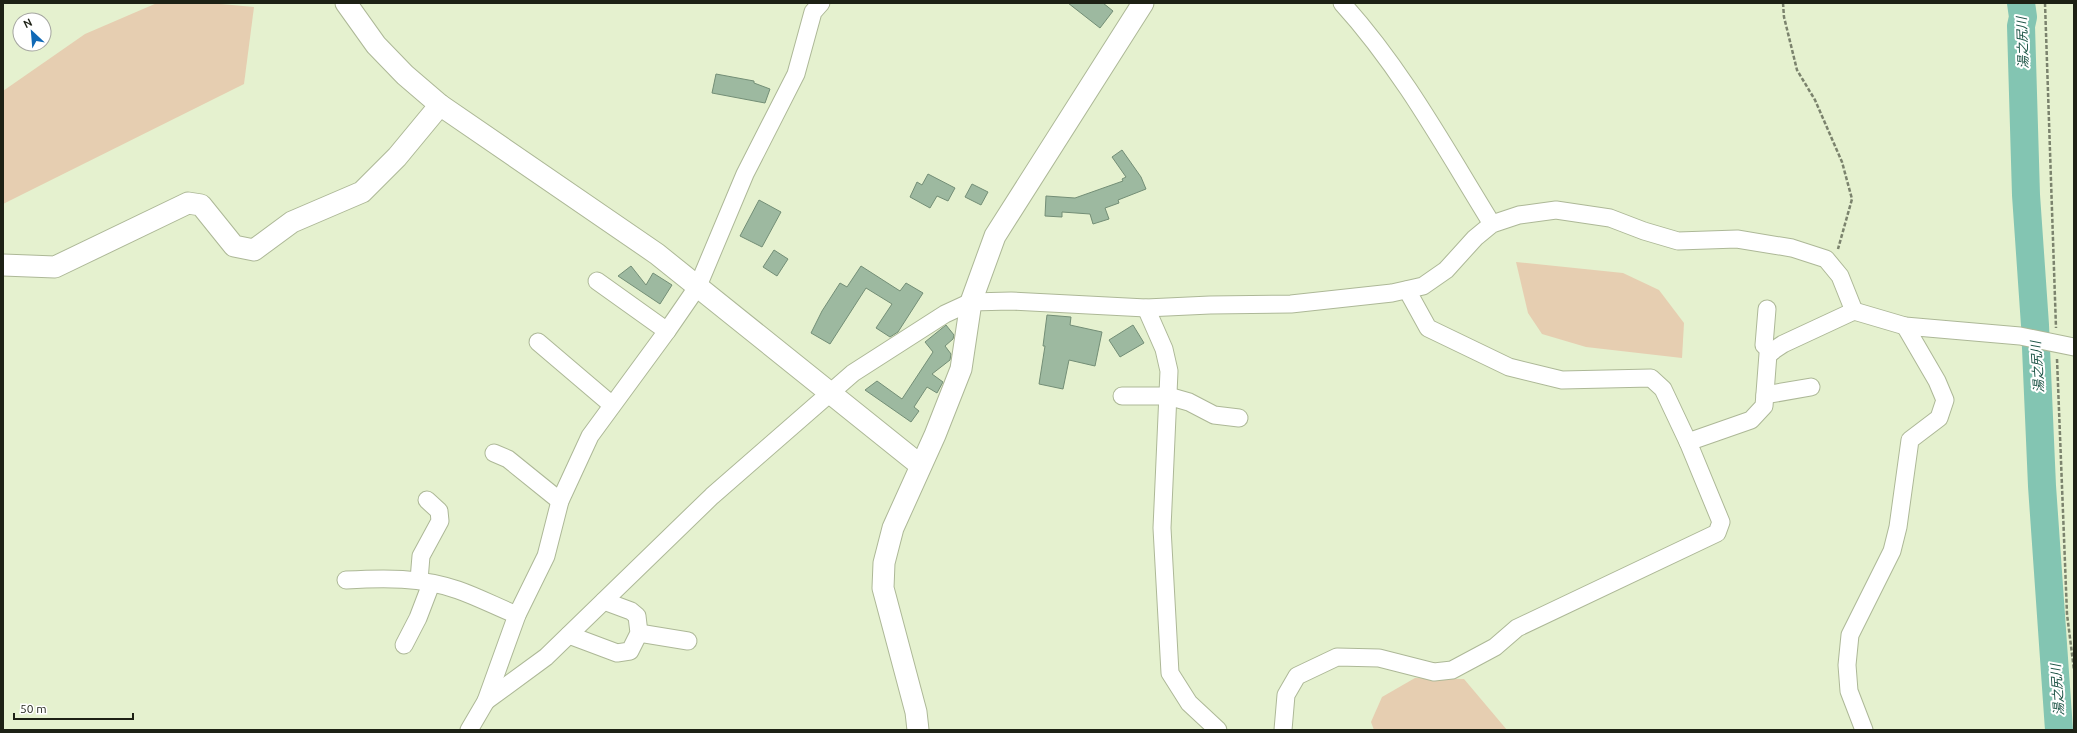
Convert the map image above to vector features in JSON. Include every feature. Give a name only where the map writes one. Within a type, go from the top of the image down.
[{"type":"street","points":[[346,3],[376,45],[405,75],[440,105],[651,250],[698,286],[829,394],[920,465]]},
{"type":"street","points":[[918,730],[916,712],[883,588],[884,563],[893,528],[920,465],[935,436],[961,369],[971,302],[995,236],[1102,65],[1143,3]]},
{"type":"street","points":[[1342,3],[1360,23],[1399,74],[1492,224]]},
{"type":"street","points":[[469,730],[486,700],[517,615],[546,556],[560,501],[590,436],[698,286],[745,174],[796,74],[815,6]]},
{"type":"street","points":[[3,265],[55,267],[188,203],[201,205],[234,246],[254,250],[292,222],[362,192],[397,157],[440,105]]},
{"type":"street","points":[[486,700],[546,657],[712,496],[853,373],[945,314],[971,302],[1011,301],[1146,308],[1210,305],[1291,304],[1407,290],[1423,286],[1446,270],[1475,238],[1492,224],[1519,216],[1556,210],[1610,218],[1644,231],[1678,241],[1737,239],[1792,248],[1826,259],[1840,276],[1854,311]]},
{"type":"street","points":[[597,281],[667,331]]},
{"type":"street","points":[[1283,730],[1286,695],[1297,676],[1337,657],[1378,658],[1434,672],[1452,670],[1495,647],[1517,628],[1717,533],[1721,522],[1688,442],[1663,389],[1651,378],[1562,380],[1509,367],[1428,328],[1407,290]]},
{"type":"street","points":[[1146,308],[1164,349],[1169,371],[1162,528],[1170,672],[1189,703],[1218,730]]},
{"type":"street","points":[[1767,309],[1764,345],[1772,352]]},
{"type":"street","points":[[1688,442],[1751,420],[1764,406],[1768,354],[1783,344],[1854,311],[1905,326],[2020,336],[2074,347]]},
{"type":"street","points":[[1864,730],[1849,691],[1847,665],[1850,635],[1892,551],[1898,526],[1910,440],[1939,418],[1944,400],[1937,381],[1905,326]]},
{"type":"street","points":[[538,342],[612,406]]},
{"type":"street","points":[[1765,395],[1811,386]]},
{"type":"street","points":[[1122,396],[1168,396],[1189,402],[1214,415],[1239,418]]},
{"type":"street","points":[[494,452],[508,459],[560,501]]},
{"type":"street","points":[[404,645],[418,618],[425,582],[421,556],[440,521],[439,511],[427,500]]},
{"type":"street","points":[[346,580],[386,578],[425,582],[457,590],[517,615]]},
{"type":"street","points":[[569,635],[617,653],[630,651],[639,633],[637,616],[631,611],[604,601]]},
{"type":"street","points":[[639,633],[688,641]]},
{"type":"path","points":[[1783,3],[1784,17],[1797,70],[1815,100],[1842,162],[1852,199],[1832,267]]},
{"type":"shaded area","points":[[157,3],[210,3],[254,7],[244,84],[3,204],[3,91],[85,34]]},
{"type":"shaded area","points":[[1516,262],[1623,273],[1659,290],[1684,323],[1682,358],[1586,347],[1542,334],[1528,313]]},
{"type":"shaded area","points":[[1415,678],[1464,679],[1507,730],[1374,730],[1371,722],[1382,697]]},
{"type":"building","points":[[1068,3],[1103,3],[1113,11],[1100,28]]},
{"type":"building","points":[[716,74],[754,81],[754,83],[770,89],[765,103],[712,93]]},
{"type":"building","points":[[1122,150],[1141,177],[1146,189],[1118,200],[1119,203],[1105,208],[1109,219],[1093,224],[1090,214],[1062,212],[1062,217],[1045,216],[1046,196],[1075,198],[1123,181],[1122,179],[1126,177],[1112,157]]},
{"type":"building","points":[[928,174],[955,188],[948,201],[937,196],[930,208],[910,197],[917,182],[922,185]]},
{"type":"building","points":[[972,184],[988,192],[981,205],[965,197]]},
{"type":"building","points":[[759,200],[781,212],[762,247],[740,236]]},
{"type":"building","points":[[774,250],[788,259],[777,276],[763,267]]},
{"type":"building","points":[[631,266],[646,285],[653,273],[672,285],[660,304],[618,276]]},
{"type":"building","points":[[861,266],[900,291],[906,283],[923,293],[898,332],[890,337],[876,328],[892,304],[866,288],[830,344],[811,333],[822,311],[840,283],[847,287]]},
{"type":"building","points":[[1047,315],[1071,317],[1070,325],[1102,332],[1095,366],[1069,360],[1063,389],[1039,384],[1045,346],[1043,346]]},
{"type":"building","points":[[946,325],[954,335],[953,339],[945,346],[951,354],[950,360],[932,374],[943,382],[937,393],[927,387],[914,407],[919,411],[911,422],[865,390],[877,381],[902,399],[933,352],[925,342]]},
{"type":"building","points":[[1133,325],[1144,343],[1120,357],[1109,340]]},
{"type":"waterway","name":"湯之尻川","points":[[2021,3],[2023,17],[2021,26],[2026,195],[2035,325],[2042,486],[2059,730]]}]
